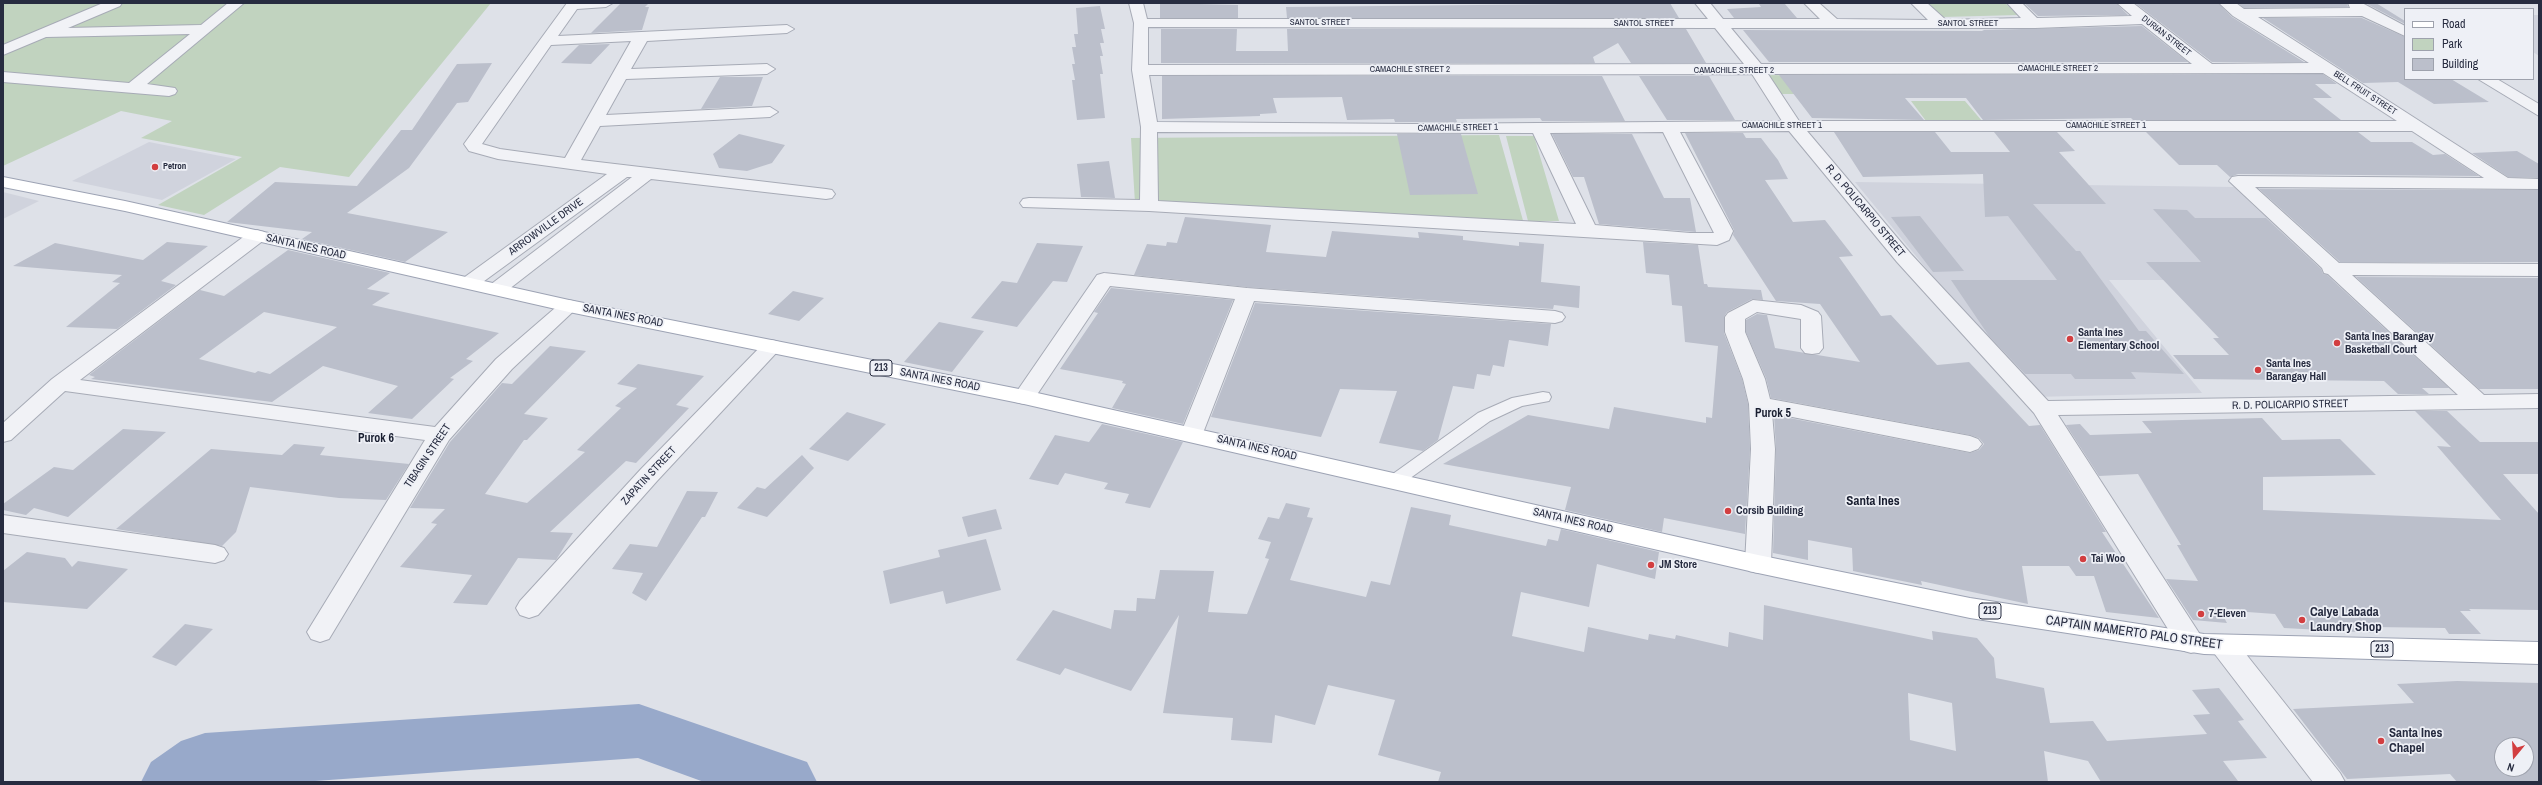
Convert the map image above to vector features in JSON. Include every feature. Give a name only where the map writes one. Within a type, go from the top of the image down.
[{"type":"main road","name":"SANTA INES ROAD","points":[[3,182],[257,236],[569,306],[1024,396],[1192,433],[1758,564]]},
{"type":"main road","name":"CAPTAIN MAMERTO PALO STREET","points":[[1758,564],[1970,608],[2191,643],[2224,646],[2539,652]]},
{"type":"street","points":[[3,42],[97,3]]},
{"type":"street","points":[[3,50],[115,3]]},
{"type":"street","points":[[133,88],[237,3]]},
{"type":"street","points":[[606,3],[574,4],[473,144],[478,149],[498,154],[623,171],[826,194]]},
{"type":"street","points":[[1136,3],[1141,23],[1140,70],[1149,127],[1149,206]]},
{"type":"street","name":"R. D. POLICARPIO STREET","points":[[1702,3],[1758,71],[1794,126],[1904,258],[2042,408],[2191,643]]},
{"type":"street","points":[[1811,3],[1833,24]]},
{"type":"street","points":[[1918,3],[1942,24]]},
{"type":"street","points":[[2014,3],[2035,24]]},
{"type":"street","name":"DURIAN STREET","points":[[2124,3],[2209,69]]},
{"type":"street","points":[[2353,3],[2365,12],[2402,29]]},
{"type":"street","points":[[2232,8],[2365,12]]},
{"type":"street","name":"BELL FRUIT STREET","points":[[2232,8],[2328,68],[2504,184]]},
{"type":"street","name":"SANTOL STREET","points":[[1141,23],[2035,24],[2146,20]]},
{"type":"street","points":[[547,41],[787,28]]},
{"type":"street","points":[[43,34],[205,29]]},
{"type":"street","points":[[571,163],[622,74],[641,36]]},
{"type":"street","name":"CAMACHILE STREET 2","points":[[1140,70],[1758,71],[2328,68]]},
{"type":"street","points":[[622,74],[767,69]]},
{"type":"street","points":[[3,77],[170,91]]},
{"type":"street","points":[[2488,80],[2539,111]]},
{"type":"street","points":[[594,121],[770,112]]},
{"type":"street","points":[[1029,204],[1149,206],[1588,230],[1708,240],[1722,236],[1724,231],[1668,126]]},
{"type":"street","name":"CAMACHILE STREET 1","points":[[1149,127],[2415,126]]},
{"type":"street","points":[[1539,127],[1588,230]]},
{"type":"street","name":"ARROWVILLE DRIVE","points":[[470,283],[623,171]]},
{"type":"street","name":"ARROWVILLE DRIVE","points":[[496,289],[648,174]]},
{"type":"street","points":[[2479,402],[2331,269],[2238,181],[2539,184]]},
{"type":"street","points":[[578,204],[603,208]]},
{"type":"street","points":[[3,435],[60,384],[257,236]]},
{"type":"street","points":[[532,237],[558,241]]},
{"type":"street","points":[[2331,269],[2539,270]]},
{"type":"street","points":[[1024,396],[1104,279],[1246,294],[1556,317]]},
{"type":"street","points":[[1192,433],[1246,294]]},
{"type":"street","name":"TIBAGIN STREET","points":[[320,632],[440,435],[504,364],[569,306]]},
{"type":"street","points":[[1758,564],[1763,449],[1760,404],[1754,379],[1735,332],[1735,317],[1752,306],[1800,311],[1811,316],[1812,348]]},
{"type":"street","name":"ZAPATIN STREET","points":[[529,608],[649,475],[772,346]]},
{"type":"street","points":[[60,384],[440,435]]},
{"type":"street","name":"R. D. POLICARPIO STREET","points":[[2042,408],[2539,401]]},
{"type":"street","points":[[1760,404],[1970,444]]},
{"type":"street","points":[[3,524],[215,554]]},
{"type":"street","points":[[2224,646],[2330,782]]},
{"type":"lane","points":[[1396,480],[1484,417],[1518,402],[1544,397]]},
{"type":"shaded area","points":[[2534,15],[2539,15],[2539,56],[2534,53]]},
{"type":"shaded area","points":[[149,142],[236,159],[162,200],[72,181]]},
{"type":"shaded area","name":"Santa Ines Elementary School","points":[[1855,182],[2234,187],[2333,280],[2109,280],[2202,393],[2032,397]]},
{"type":"shaded area","points":[[3,192],[39,201],[3,219]]},
{"type":"green space","points":[[3,3],[491,3],[349,177],[280,167],[204,215],[158,205],[242,157],[141,138],[172,121],[121,111],[3,166]]},
{"type":"green space","points":[[1926,3],[2005,3],[2019,15],[1942,17]]},
{"type":"green space","points":[[1769,75],[1813,76],[1825,94],[1780,94]]},
{"type":"green space","points":[[1911,101],[1965,101],[1982,121],[1926,121]]},
{"type":"green space","points":[[1499,135],[1524,224],[1135,203],[1131,138]]},
{"type":"green space","points":[[1506,136],[1534,136],[1559,221],[1528,221]]},
{"type":"building","points":[[621,3],[649,3],[645,7],[649,7],[642,30],[591,33]]},
{"type":"building","points":[[1160,3],[1238,5],[1238,18],[1160,18]]},
{"type":"building","points":[[1670,3],[1679,18],[1287,18],[1286,7]]},
{"type":"building","points":[[2024,3],[2116,3],[2128,15],[2038,16]]},
{"type":"building","points":[[2135,3],[2218,3],[2232,17],[2304,62],[2212,62]]},
{"type":"building","points":[[2238,3],[2347,3],[2348,7],[2244,8]]},
{"type":"building","points":[[2365,3],[2376,3],[2404,20],[2404,23]]},
{"type":"building","points":[[1759,4],[1785,4],[1797,18],[1734,18],[1727,9],[1761,7]]},
{"type":"building","points":[[1100,6],[1105,29],[1101,29],[1104,43],[1100,43],[1103,56],[1100,56],[1103,74],[1100,74],[1105,118],[1077,120],[1072,80],[1075,80],[1072,64],[1075,64],[1072,47],[1076,47],[1074,34],[1078,34],[1076,8]]},
{"type":"building","points":[[2263,18],[2362,18],[2404,37],[2404,80],[2453,80],[2489,102],[2434,104],[2398,82],[2363,83]]},
{"type":"building","points":[[2142,26],[2188,62],[1769,62],[1743,30],[1984,31],[1982,30]]},
{"type":"building","points":[[1161,29],[1237,29],[1236,51],[1288,51],[1287,29],[1686,29],[1706,63],[1631,63],[1618,43],[1593,57],[1595,63],[1161,63]]},
{"type":"building","points":[[610,44],[591,64],[561,63],[579,45]]},
{"type":"building","points":[[492,63],[468,102],[457,103],[409,168],[347,213],[448,232],[405,262],[302,239],[312,232],[227,222],[275,182],[357,186],[401,130],[412,130],[457,64]]},
{"type":"building","points":[[2323,74],[2337,84],[2315,84],[2332,98],[2313,98],[2341,120],[2133,120],[2131,118],[1983,120],[1966,98],[1905,98],[1924,120],[1812,118],[1779,75]]},
{"type":"building","points":[[1162,76],[1602,76],[1625,121],[1542,121],[1540,118],[1456,119],[1457,122],[1395,122],[1394,119],[1347,120],[1342,97],[1273,98],[1277,113],[1260,114],[1260,116],[1162,119]]},
{"type":"building","points":[[1639,76],[1709,76],[1735,120],[1667,120]]},
{"type":"building","points":[[720,77],[763,77],[752,106],[701,109]]},
{"type":"building","points":[[1834,132],[1935,132],[1951,152],[2010,152],[1994,132],[2057,132],[2075,151],[2059,152],[2106,204],[2033,204],[2076,251],[2080,251],[2139,331],[2146,331],[2184,374],[2131,372],[2136,379],[2075,379],[2071,374],[2025,374],[1989,336],[1951,280],[2057,280],[2008,216],[1985,217],[1983,174],[1863,177]]},
{"type":"building","points":[[2146,132],[2358,132],[2371,142],[2412,142],[2433,155],[2445,154],[2479,176],[2238,174],[2230,177],[2217,165],[2179,165]]},
{"type":"building","points":[[1685,133],[1743,133],[1746,138],[1761,138],[1778,160],[1788,179],[1765,180],[1793,222],[1825,220],[1853,256],[1839,257],[1881,316],[1891,315],[1937,365],[1969,362],[2029,426],[2040,425],[2106,532],[2102,532],[2159,618],[2106,612],[2094,576],[2076,576],[2069,566],[2022,566],[2028,604],[1921,581],[1922,585],[1853,571],[1852,548],[1808,540],[1808,560],[1773,553],[1776,449],[1774,415],[1970,453],[1979,450],[1984,444],[1979,438],[1970,435],[1771,398],[1766,378],[1746,332],[1746,320],[1757,314],[1767,315],[1775,348],[1860,362],[1820,304],[1776,301],[1733,235],[1734,230]]},
{"type":"building","points":[[739,134],[785,145],[772,163],[747,171],[719,168],[713,154]]},
{"type":"building","points":[[1397,134],[1461,134],[1478,194],[1410,195]]},
{"type":"building","points":[[1552,134],[1632,134],[1664,198],[1690,198],[1696,232],[1599,224],[1584,177],[1573,177]]},
{"type":"building","points":[[2517,151],[2539,164],[2539,178],[2508,177],[2472,153]]},
{"type":"building","points":[[1109,161],[1115,198],[1081,197],[1077,164]]},
{"type":"building","points":[[2259,189],[2539,190],[2539,262],[2340,262]]},
{"type":"building","points":[[2153,209],[2187,210],[2195,218],[2266,218],[2321,269],[2323,274],[2327,275],[2449,388],[2422,388],[2429,394],[2398,394],[2384,381],[2194,379],[2173,355],[2229,355],[2213,338],[2219,338],[2146,262],[2201,262]]},
{"type":"building","points":[[1920,216],[1964,271],[1933,272],[1891,217]]},
{"type":"building","points":[[1185,217],[1271,225],[1266,252],[1326,257],[1332,231],[1419,238],[1418,232],[1463,236],[1463,240],[1519,246],[1519,242],[1544,244],[1541,282],[1580,286],[1579,308],[1554,305],[1553,309],[1247,287],[1134,275],[1147,244],[1166,246],[1167,242],[1177,243]]},
{"type":"building","points":[[167,242],[208,246],[161,281],[176,285],[117,329],[66,327],[120,283],[112,282],[122,275],[13,266],[55,243],[143,260]]},
{"type":"building","points":[[1643,242],[1698,245],[1704,284],[1707,284],[1708,287],[1761,290],[1763,300],[1752,299],[1727,312],[1724,317],[1724,333],[1742,379],[1748,404],[1750,449],[1745,534],[1664,518],[1662,532],[1565,510],[1571,487],[1443,464],[1528,415],[1609,429],[1614,407],[1706,423],[1706,417],[1712,418],[1718,346],[1685,342],[1682,306],[1672,305],[1669,275],[1646,273]]},
{"type":"building","points":[[1037,243],[1083,246],[1067,282],[1053,281],[1017,327],[971,318],[1002,281],[1017,283]]},
{"type":"building","points":[[288,250],[390,273],[367,289],[390,293],[372,305],[499,333],[466,359],[473,361],[450,378],[454,379],[412,419],[368,413],[398,386],[323,366],[272,402],[91,379],[95,377],[89,375],[200,290],[224,296]],"holes":[[[264,312],[337,327],[270,374],[258,371],[255,373],[199,359]]]},
{"type":"building","points":[[2356,277],[2539,278],[2539,389],[2479,389]]},
{"type":"building","points":[[1111,288],[1233,300],[1183,424],[1112,408],[1126,384],[1122,383],[1123,381],[1060,369],[1098,313],[1094,312]]},
{"type":"building","points":[[793,291],[824,298],[799,321],[768,314]]},
{"type":"building","points":[[1255,303],[1551,324],[1548,346],[1509,340],[1504,367],[1493,365],[1490,376],[1477,374],[1474,389],[1453,386],[1438,440],[1423,451],[1379,443],[1397,391],[1340,389],[1321,437],[1211,417]]},
{"type":"building","points":[[939,322],[984,331],[952,372],[904,362]]},
{"type":"building","points":[[550,346],[586,351],[524,414],[548,418],[527,440],[524,440],[485,494],[527,503],[585,452],[577,450],[621,408],[615,406],[637,388],[617,384],[638,364],[704,376],[676,405],[689,408],[636,463],[626,461],[550,532],[573,533],[556,560],[518,558],[487,605],[453,603],[472,575],[400,567],[437,524],[431,523],[445,509],[410,508],[450,442],[502,383],[512,384]]},
{"type":"building","points":[[2415,411],[2447,411],[2480,442],[2539,442],[2539,474],[2503,474],[2539,514],[2539,610],[2469,609],[2471,611],[2460,611],[2481,634],[2449,634],[2445,628],[2374,627],[2377,633],[2284,628],[2275,614],[2220,610],[2227,623],[2193,620],[2166,579],[2198,581],[2177,545],[2181,545],[2138,474],[2099,476],[2066,425],[2080,424],[2090,435],[2152,433],[2142,421],[2262,418],[2282,440],[2340,439],[2376,475],[2263,477],[2263,510],[2501,520],[2437,446],[2451,447]]},
{"type":"building","points":[[847,412],[886,424],[848,461],[809,449]]},
{"type":"building","points":[[1102,424],[1183,442],[1150,508],[1125,503],[1129,494],[1104,489],[1108,483],[1065,473],[1058,485],[1029,479],[1055,435],[1089,442]]},
{"type":"building","points":[[123,429],[166,432],[68,517],[34,508],[26,515],[3,510],[3,504],[54,467],[73,470]]},
{"type":"building","points":[[294,444],[325,447],[320,455],[409,464],[386,500],[339,498],[250,487],[236,532],[222,546],[116,529],[211,449],[282,455]]},
{"type":"building","points":[[802,455],[814,468],[767,517],[737,508],[757,487],[765,489]]},
{"type":"building","points":[[687,491],[718,492],[705,517],[702,517],[646,601],[632,593],[643,573],[612,569],[630,544],[657,547]]},
{"type":"building","points":[[1286,503],[1310,508],[1307,517],[1313,518],[1290,580],[1366,597],[1371,581],[1390,585],[1411,507],[1451,515],[1449,525],[1546,546],[1548,539],[1558,541],[1561,529],[1659,552],[1655,579],[1597,564],[1589,607],[1521,592],[1512,636],[1584,652],[1588,627],[1648,640],[1649,634],[1675,639],[1676,635],[1728,647],[1729,632],[1763,640],[1764,605],[1933,640],[1932,631],[1977,638],[1994,658],[1996,678],[2044,688],[2050,723],[2093,721],[2107,741],[2207,734],[2193,715],[2210,714],[2192,690],[2219,688],[2244,720],[2238,721],[2267,758],[2223,761],[2238,781],[2215,782],[2101,782],[2088,761],[2044,751],[2048,782],[1438,782],[1441,772],[1378,755],[1395,700],[1328,685],[1315,725],[1275,715],[1272,743],[1231,740],[1233,718],[1163,713],[1179,615],[1131,691],[1065,668],[1060,675],[1016,660],[1053,610],[1111,629],[1114,610],[1136,611],[1137,598],[1155,599],[1160,570],[1214,571],[1208,612],[1247,614],[1269,559],[1265,558],[1271,542],[1258,539],[1268,517],[1279,519]],"holes":[[[1908,693],[1952,703],[1956,751],[1910,740]]]},
{"type":"building","points":[[996,509],[1002,529],[968,537],[962,517]]},
{"type":"building","points":[[986,539],[1001,590],[946,604],[943,591],[890,604],[883,571],[940,557],[938,550]]},
{"type":"building","points":[[27,552],[65,558],[72,567],[78,561],[128,569],[87,609],[3,602],[3,571]]},
{"type":"building","points":[[185,624],[213,629],[176,666],[152,657]]},
{"type":"building","points":[[2457,681],[2539,683],[2539,782],[2457,782],[2450,774],[2347,779],[2293,709],[2414,703],[2397,684]]},
{"type":"waterway","points":[[175,782],[205,761],[639,731],[783,782]]},
{"type":"place","name":"Petron","points":[[155,167]]},
{"type":"place","name":"Santa Ines Elementary School","points":[[2070,339]]},
{"type":"place","name":"Santa Ines Barangay Basketball Court","points":[[2337,343]]},
{"type":"place","name":"Santa Ines Barangay Hall","points":[[2258,370]]},
{"type":"place","name":"Corsib Building","points":[[1728,511]]},
{"type":"place","name":"Tai Woo","points":[[2083,559]]},
{"type":"place","name":"JM Store","points":[[1651,565]]},
{"type":"place","name":"7-Eleven","points":[[2201,614]]},
{"type":"place","name":"Calye Labada Laundry Shop","points":[[2302,620]]},
{"type":"place","name":"Santa Ines Chapel","points":[[2381,741]]},
{"type":"district","name":"Purok 5","points":[[1773,414]]},
{"type":"district","name":"Purok 6","points":[[376,439]]},
{"type":"district","name":"Santa Ines","points":[[1873,502]]}]
